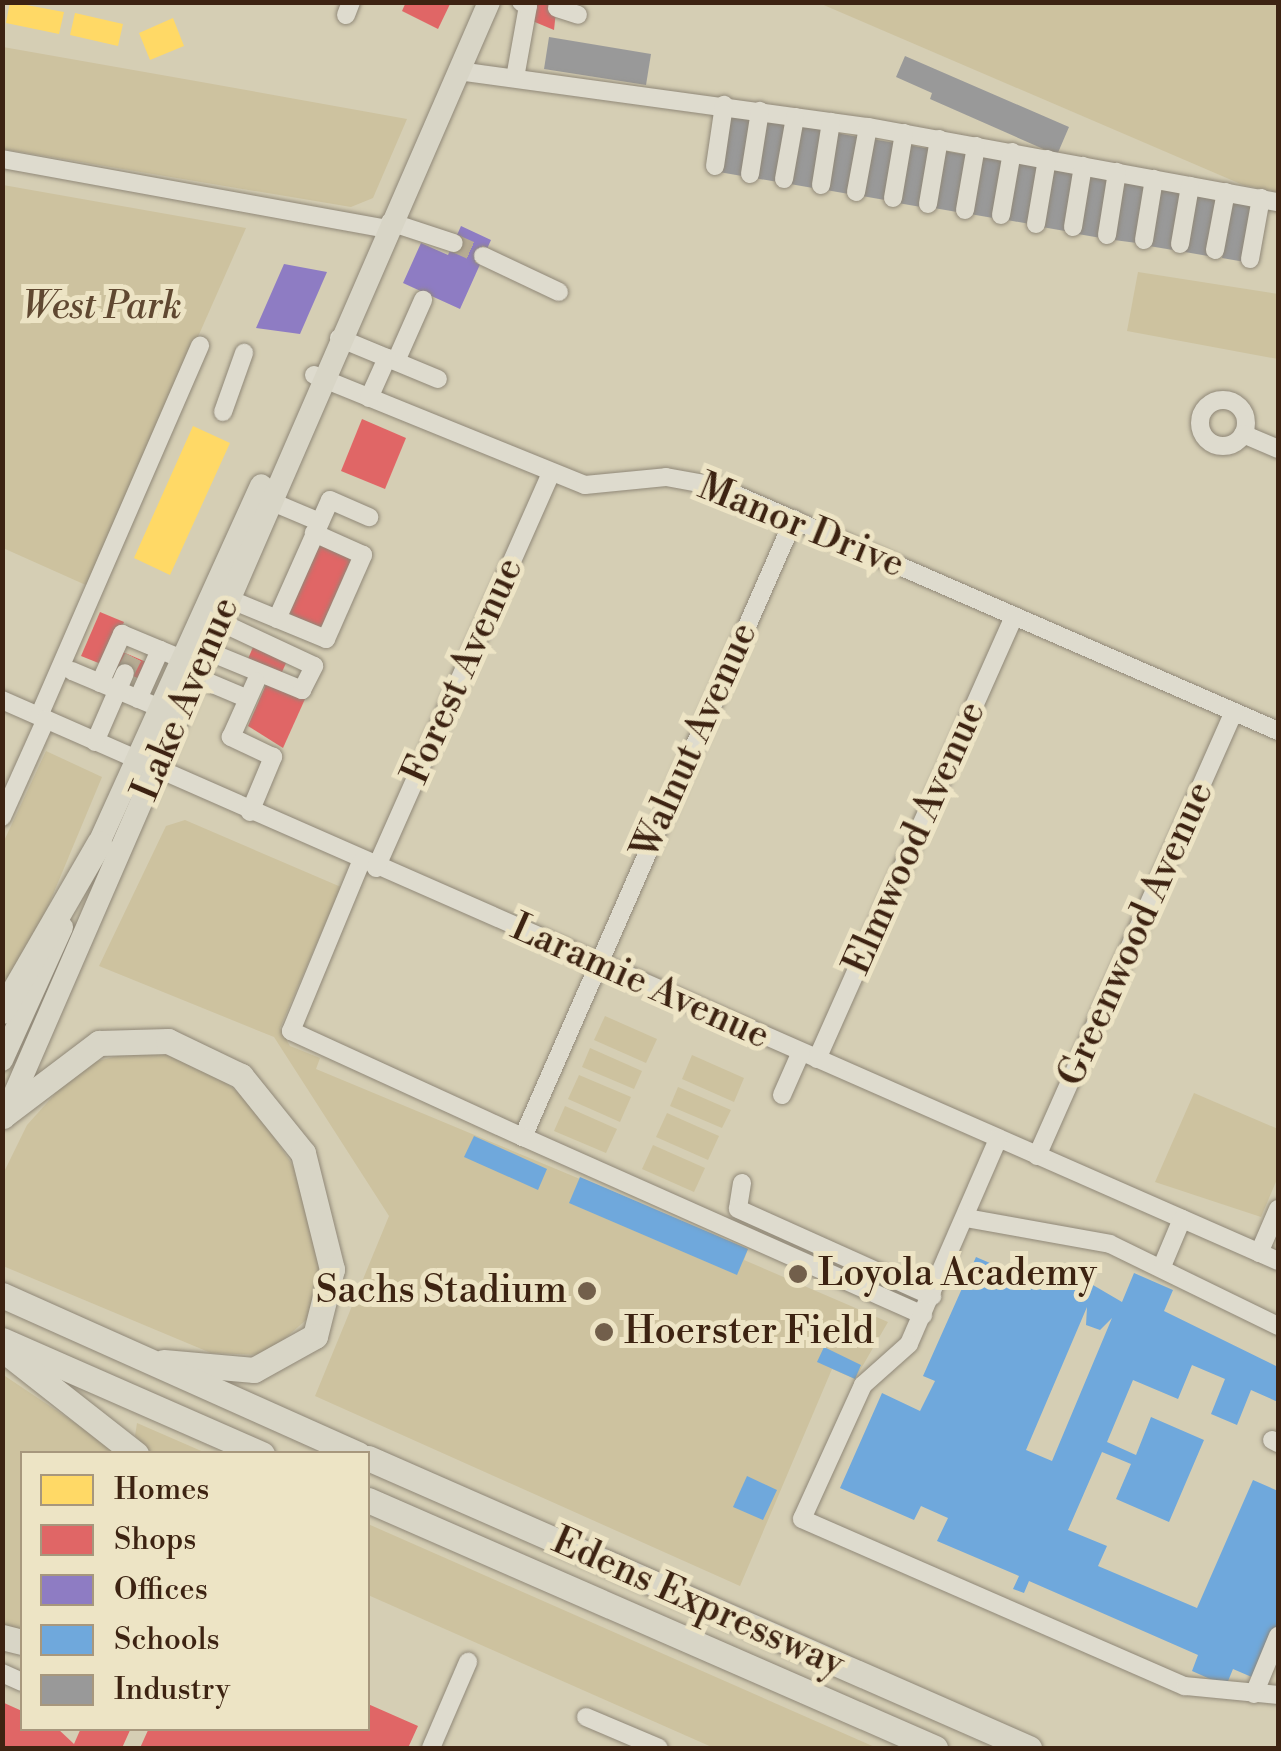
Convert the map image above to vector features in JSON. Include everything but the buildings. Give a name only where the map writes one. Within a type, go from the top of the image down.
[{"type":"highway","points":[[2,1011],[99,843]]},
{"type":"highway","points":[[4,1117],[100,1043],[168,1041],[241,1076],[303,1153],[332,1269],[315,1336],[254,1370],[163,1362]]},
{"type":"highway","points":[[2,1295],[163,1362],[352,1451]]},
{"type":"highway","points":[[2,1340],[255,1451]]},
{"type":"highway","points":[[2,1350],[132,1451]]},
{"type":"highway","name":"Edens Expressway","points":[[370,1459],[1029,1748]]},
{"type":"highway","name":"Edens Expressway","points":[[370,1501],[934,1748]]},
{"type":"main road","name":"Lake Avenue","points":[[2,1060],[99,843],[146,766],[160,708],[189,668],[207,651],[318,377],[489,2]]},
{"type":"main road","name":"Lake Avenue","points":[[4,1117],[146,766],[366,276]]},
{"type":"street","points":[[515,78],[526,4]]},
{"type":"street","points":[[557,8],[578,15]]},
{"type":"street","points":[[458,71],[868,127],[1270,200],[1250,259]]},
{"type":"street","points":[[715,166],[724,105]]},
{"type":"street","points":[[750,174],[760,111]]},
{"type":"street","points":[[784,179],[795,116]]},
{"type":"street","points":[[821,185],[831,122]]},
{"type":"street","points":[[856,192],[868,127]]},
{"type":"street","points":[[893,198],[904,133]]},
{"type":"street","points":[[928,204],[939,139]]},
{"type":"street","points":[[965,210],[976,146]]},
{"type":"street","points":[[1001,215],[1012,152]]},
{"type":"street","points":[[2,159],[388,226],[454,243]]},
{"type":"street","points":[[1036,224],[1047,159]]},
{"type":"street","points":[[1073,227],[1083,166]]},
{"type":"street","points":[[1106,235],[1117,172]]},
{"type":"street","points":[[1144,240],[1154,179]]},
{"type":"street","points":[[1180,244],[1190,186]]},
{"type":"street","points":[[1216,250],[1226,192]]},
{"type":"street","points":[[483,256],[558,292]]},
{"type":"street","points":[[369,398],[423,300]]},
{"type":"street","points":[[339,338],[438,379]]},
{"type":"street","points":[[2,817],[200,346]]},
{"type":"street","points":[[223,412],[244,354]]},
{"type":"street","name":"Manor Drive","points":[[318,377],[551,474],[606,486],[698,480],[1278,731]]},
{"type":"street","points":[[1243,434],[1278,449]]},
{"type":"street","name":"Forest Avenue","points":[[523,1137],[316,1046],[291,1031],[293,1018],[369,865],[551,474]]},
{"type":"street","points":[[277,619],[330,500],[369,517]]},
{"type":"street","points":[[229,600],[326,639],[363,554],[270,501]]},
{"type":"street","name":"Walnut Avenue","points":[[523,1137],[794,519]]},
{"type":"street","name":"Elmwood Avenue","points":[[782,1094],[809,1056],[1014,616]]},
{"type":"street","points":[[207,651],[302,690],[314,666],[220,622]]},
{"type":"street","points":[[160,650],[248,699]]},
{"type":"street","points":[[72,671],[123,669],[160,650]]},
{"type":"street","points":[[138,699],[160,650]]},
{"type":"street","points":[[123,669],[138,699],[160,708]]},
{"type":"street","points":[[95,742],[123,669]]},
{"type":"street","points":[[250,812],[273,757],[231,737],[256,682]]},
{"type":"street","name":"Laramie Avenue","points":[[2,700],[369,865],[1278,1261]]},
{"type":"street","name":"Greenwood Avenue","points":[[1037,1156],[1234,712]]},
{"type":"street","points":[[523,1137],[923,1315]]},
{"type":"street","points":[[998,1139],[923,1315],[902,1355],[863,1385],[802,1519],[1185,1686],[1278,1695]]},
{"type":"street","points":[[720,1226],[740,1189],[744,1212],[932,1296]]},
{"type":"street","points":[[1259,1253],[1278,1208]]},
{"type":"street","points":[[966,1218],[1074,1233],[1163,1264],[1194,1290],[1278,1326]]},
{"type":"street","points":[[1163,1264],[1182,1219]]},
{"type":"street","points":[[1254,1694],[1278,1636]]},
{"type":"street","points":[[431,1748],[468,1662]]},
{"type":"street","points":[[586,1717],[659,1748]]},
{"type":"green space","points":[[819,3],[1278,3],[1278,192],[1243,185]]},
{"type":"green space","points":[[3,47],[407,119],[373,198],[351,207],[3,149]]},
{"type":"green space","name":"West Park","points":[[3,185],[246,228],[88,586],[3,548]]},
{"type":"green space","points":[[1138,272],[1278,294],[1278,359],[1127,331]]},
{"type":"green space","points":[[46,751],[102,777],[34,940],[3,991],[3,843]]},
{"type":"green space","name":"Sachs Stadium","points":[[185,820],[341,887],[280,1028],[290,1046],[320,1058],[316,1069],[748,1249],[744,1260],[888,1322],[855,1379],[832,1369],[740,1586],[315,1396],[389,1216],[274,1037],[99,966],[166,826]]},
{"type":"green space","points":[[605,1016],[657,1039],[646,1063],[594,1040]]},
{"type":"green space","points":[[590,1048],[642,1071],[634,1089],[582,1067]]},
{"type":"green space","points":[[138,1051],[170,1054],[225,1082],[250,1102],[302,1179],[322,1269],[314,1313],[266,1355],[211,1353],[3,1266],[3,1174],[27,1125],[81,1065]]},
{"type":"green space","points":[[692,1055],[744,1078],[734,1102],[682,1079]]},
{"type":"green space","points":[[579,1075],[631,1097],[620,1122],[568,1099]]},
{"type":"green space","points":[[678,1087],[731,1110],[722,1128],[670,1106]]},
{"type":"green space","points":[[1194,1093],[1278,1129],[1278,1177],[1261,1217],[1155,1182]]},
{"type":"green space","points":[[565,1106],[617,1129],[606,1153],[554,1131]]},
{"type":"green space","points":[[667,1113],[719,1136],[708,1160],[656,1137]]},
{"type":"green space","points":[[653,1145],[705,1168],[694,1192],[642,1169]]},
{"type":"green space","points":[[2,1374],[117,1451],[20,1451],[20,1630],[3,1625]]},
{"type":"green space","points":[[137,1423],[201,1451],[150,1451],[135,1436]]},
{"type":"green space","points":[[370,1525],[877,1748],[714,1748],[370,1596]]},
{"type":"tunnel","points":[[454,243],[483,256]]},
{"type":"tunnel","points":[[125,673],[133,657]]},
{"type":"place","name":"Loyola Academy","points":[[798,1274]]},
{"type":"place","name":"Sachs Stadium","points":[[587,1291]]},
{"type":"place","name":"Hoerster Field","points":[[604,1332]]}]
